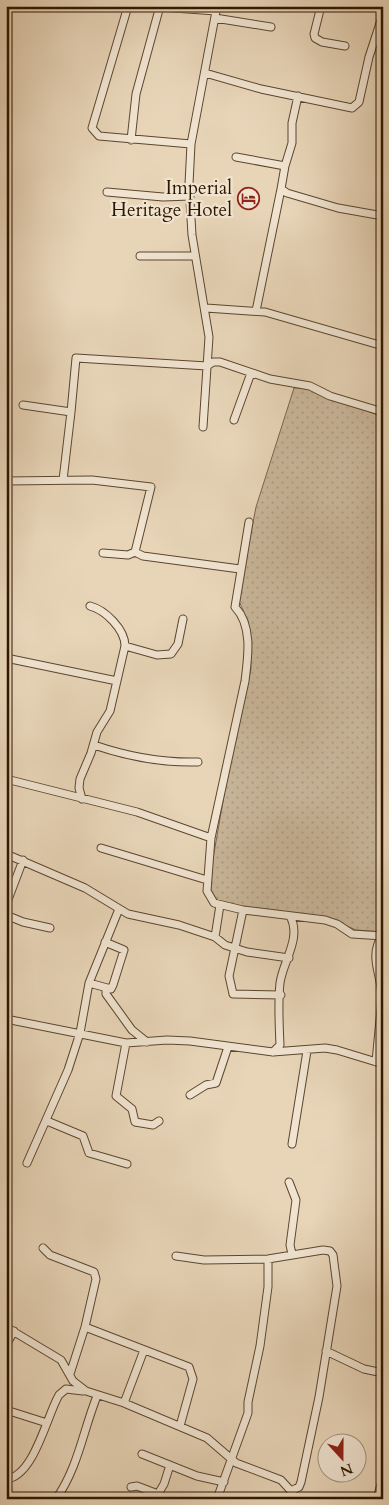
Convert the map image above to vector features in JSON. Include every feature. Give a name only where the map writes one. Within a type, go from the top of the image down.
[{"type":"street","points":[[128,6],[92,128],[99,136],[191,144]]},
{"type":"street","points":[[321,6],[315,38],[322,42],[345,46]]},
{"type":"street","points":[[131,140],[136,94],[160,7],[216,12],[271,27]]},
{"type":"street","points":[[204,427],[209,338],[206,308],[195,256],[190,196],[191,144],[216,12]]},
{"type":"street","points":[[204,73],[261,89],[352,108],[357,106],[369,56],[383,14]]},
{"type":"street","points":[[256,311],[282,189],[284,166],[292,143],[292,123],[298,96]]},
{"type":"street","points":[[236,157],[284,166]]},
{"type":"street","points":[[282,189],[287,193],[338,208],[383,216]]},
{"type":"street","points":[[106,192],[163,197],[190,196]]},
{"type":"street","points":[[140,256],[195,256]]},
{"type":"street","points":[[206,308],[256,311],[383,346]]},
{"type":"street","points":[[63,480],[76,358],[207,366],[213,362],[220,362],[270,379],[310,386],[330,396],[383,412]]},
{"type":"street","points":[[234,420],[251,373]]},
{"type":"street","points":[[22,405],[71,412]]},
{"type":"street","points":[[6,481],[92,480],[152,487],[134,552],[128,555],[103,553]]},
{"type":"street","points":[[6,1019],[126,1044],[182,1041],[274,1052],[337,1050],[380,1063],[382,988],[375,959],[376,945],[382,936],[352,934],[337,924],[325,920],[243,910],[220,905],[214,903],[208,896],[207,880],[211,838],[245,681],[248,658],[245,625],[241,613],[235,607],[240,569],[250,522]]},
{"type":"street","points":[[134,552],[143,556],[240,569]]},
{"type":"street","points":[[82,799],[79,788],[80,780],[94,745],[97,732],[110,711],[124,646],[123,636],[108,615],[101,609],[90,606]]},
{"type":"street","points":[[124,646],[157,655],[171,654],[178,644],[184,619]]},
{"type":"street","points":[[6,658],[117,682]]},
{"type":"street","points":[[94,745],[136,758],[175,763],[198,762]]},
{"type":"street","points":[[6,780],[137,812],[211,838]]},
{"type":"street","points":[[101,848],[207,880]]},
{"type":"street","points":[[6,854],[85,888],[119,909],[138,917],[179,925],[215,937],[225,945],[236,948],[289,958]]},
{"type":"street","points":[[6,905],[23,860]]},
{"type":"street","points":[[215,937],[220,905]]},
{"type":"street","points":[[27,1163],[47,1121],[80,1033],[89,983],[119,909]]},
{"type":"street","points":[[243,910],[229,976],[233,994],[281,995]]},
{"type":"street","points":[[6,915],[23,922],[50,928]]},
{"type":"street","points":[[274,1052],[280,1045],[280,982],[289,958],[293,928],[290,916]]},
{"type":"street","points":[[89,983],[106,989],[110,989],[113,985],[124,950],[105,942]]},
{"type":"street","points":[[106,989],[106,994],[132,1030],[147,1042]]},
{"type":"street","points":[[126,1044],[116,1096],[132,1109],[135,1122],[154,1125],[159,1121]]},
{"type":"street","points":[[190,1095],[206,1085],[216,1083],[228,1047]]},
{"type":"street","points":[[292,1144],[307,1051]]},
{"type":"street","points":[[47,1121],[83,1136],[86,1151],[89,1154],[127,1164]]},
{"type":"street","points":[[288,1182],[296,1200],[290,1244],[292,1254]]},
{"type":"street","points":[[43,1248],[50,1255],[94,1272],[96,1279],[86,1327],[70,1374]]},
{"type":"street","points":[[6,1327],[61,1360],[77,1385],[86,1391],[124,1403],[207,1438],[230,1459],[240,1465],[281,1480],[291,1495],[301,1482],[326,1351],[337,1286],[333,1255],[330,1251],[323,1250],[268,1259],[204,1260],[176,1256]]},
{"type":"street","points":[[216,1499],[224,1482],[230,1459],[248,1413],[248,1402],[260,1346],[268,1287],[268,1259]]},
{"type":"street","points":[[86,1327],[189,1368],[192,1371],[193,1379],[180,1426]]},
{"type":"street","points":[[6,1345],[14,1331]]},
{"type":"street","points":[[124,1403],[144,1350]]},
{"type":"street","points":[[326,1351],[364,1369],[383,1373]]},
{"type":"street","points":[[6,1479],[22,1471],[34,1453],[58,1398],[66,1389],[86,1391]]},
{"type":"street","points":[[56,1499],[73,1471],[86,1424],[98,1396]]},
{"type":"street","points":[[6,1410],[47,1423]]},
{"type":"street","points":[[142,1454],[197,1476],[224,1482]]},
{"type":"street","points":[[131,1487],[136,1486],[158,1494],[164,1484],[170,1465]]},
{"type":"street","points":[[377,1499],[383,1477]]},
{"type":"shaded area","points":[[294,388],[306,388],[383,417],[383,932],[356,930],[329,918],[246,908],[219,901],[212,895],[209,882],[231,755],[251,669],[248,621],[238,599],[256,507]]},
{"type":"place","name":"Imperial Heritage Hotel","points":[[248,198]]}]
